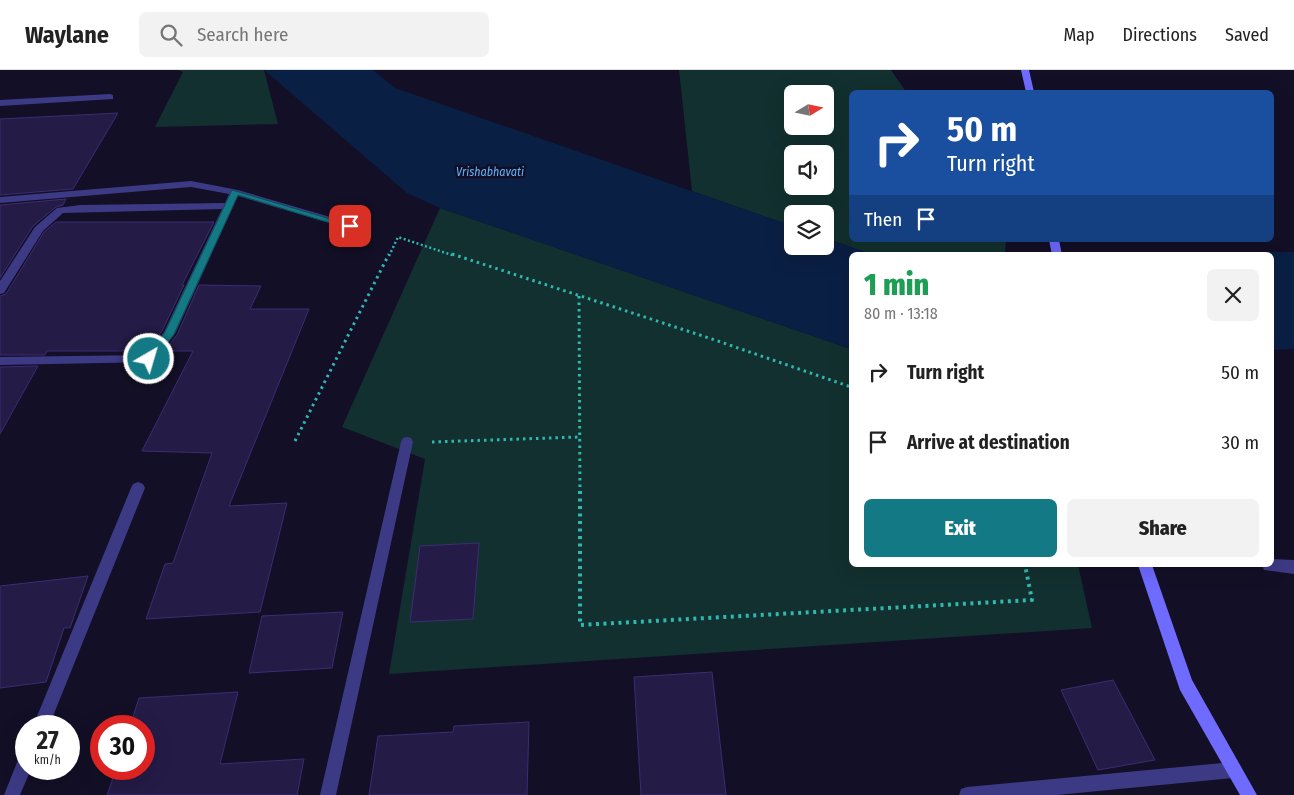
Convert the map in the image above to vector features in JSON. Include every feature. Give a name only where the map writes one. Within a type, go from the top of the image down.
[{"type":"street","points":[[1025,70],[1030,90]]},
{"type":"street","points":[[0,104],[110,97]]},
{"type":"street","points":[[0,200],[191,184],[235,192],[350,226]]},
{"type":"street","points":[[0,361],[149,359],[169,334],[235,192]]},
{"type":"street","points":[[0,290],[39,229],[60,210],[80,208],[228,206]]},
{"type":"street","points":[[328,795],[407,442]]},
{"type":"street","points":[[45,715],[138,488]]},
{"type":"street","points":[[1274,565],[1294,567]]},
{"type":"street","points":[[1146,567],[1186,684],[1233,770],[1249,795]]},
{"type":"street","points":[[967,795],[1233,770]]},
{"type":"street","points":[[12,795],[18,780]]},
{"type":"path","points":[[295,442],[398,237],[849,386]]},
{"type":"path","points":[[579,296],[580,625],[1032,600],[1025,567]]},
{"type":"path","points":[[407,442],[579,437]]},
{"type":"green space","points":[[178,70],[264,70],[278,124],[155,127],[183,72]]},
{"type":"green space","points":[[679,70],[891,70],[905,90],[849,90],[849,242],[1006,242],[1005,252],[865,252],[834,241],[834,205],[784,205],[784,223],[692,191]]},
{"type":"green space","points":[[440,208],[849,348],[849,567],[1078,567],[1092,628],[389,674],[425,459],[342,427]]},
{"type":"water","name":"Vrishabhavati","points":[[264,70],[373,70],[395,88],[784,223],[784,255],[834,255],[834,241],[865,252],[849,252],[849,348],[440,208],[407,193]]},
{"type":"water","name":"Vrishabhavati","points":[[1274,252],[1294,252],[1294,349],[1274,350]]},
{"type":"building","points":[[118,113],[73,189],[0,195],[0,119]]},
{"type":"building","points":[[66,199],[63,205],[56,207],[33,226],[0,278],[0,205]]},
{"type":"building","points":[[56,222],[214,222],[182,285],[184,285],[162,331],[147,351],[47,351],[45,355],[0,355],[0,296],[6,294],[44,232]]},
{"type":"building","points":[[199,285],[261,286],[250,309],[309,309],[229,506],[287,503],[260,612],[146,619],[165,564],[173,563],[212,453],[142,451],[193,351],[164,351],[177,335]]},
{"type":"building","points":[[38,366],[0,434],[0,367]]},
{"type":"building","points":[[479,543],[473,619],[410,622],[420,546]]},
{"type":"building","points":[[88,576],[70,628],[64,628],[46,682],[0,688],[0,586]]},
{"type":"building","points":[[343,612],[332,668],[249,673],[262,616]]},
{"type":"building","points":[[712,672],[726,795],[641,795],[634,677]]},
{"type":"building","points":[[1113,680],[1155,760],[1098,770],[1061,690]]},
{"type":"building","points":[[238,692],[220,764],[304,759],[297,795],[107,795],[112,780],[155,780],[155,715],[134,715],[139,698]]},
{"type":"building","points":[[529,722],[527,795],[369,795],[378,736],[453,732],[454,726]]},
{"type":"route","points":[[149,359],[169,334],[235,192],[350,226]]}]
